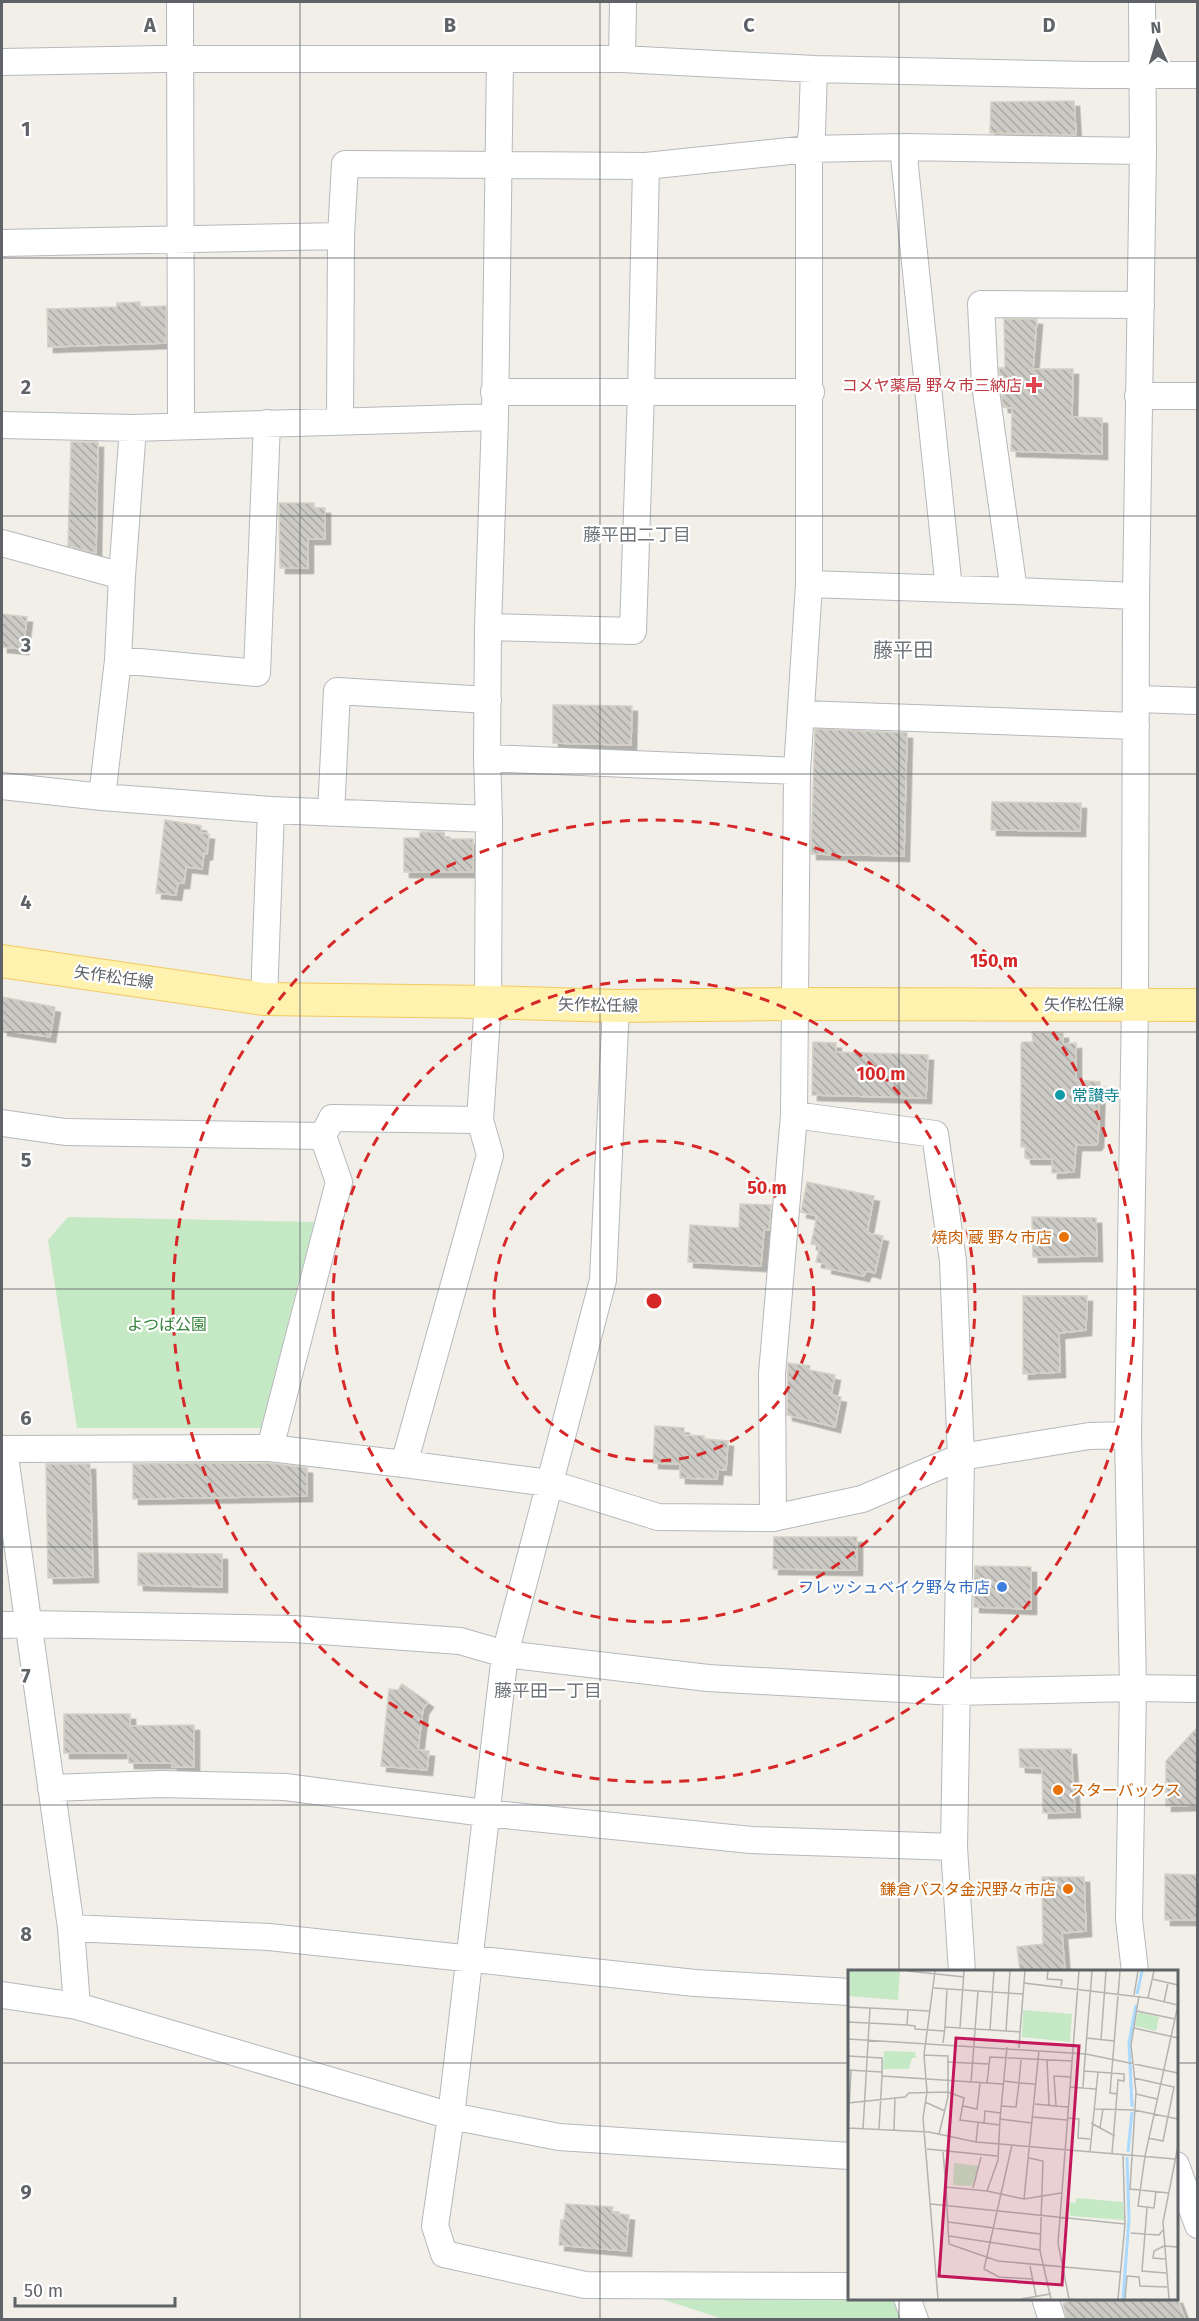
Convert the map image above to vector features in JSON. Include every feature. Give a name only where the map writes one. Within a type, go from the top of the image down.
[{"type":"main road","name":"矢作松任線","points":[[2,961],[264,999],[616,1006],[1197,1005]]},
{"type":"street","points":[[180,2],[181,426]]},
{"type":"street","points":[[622,59],[623,2]]},
{"type":"street","points":[[1135,1970],[1129,1919],[1133,1688],[1128,1435],[1135,1004],[1136,596],[1143,151],[1142,2]]},
{"type":"street","points":[[2,62],[179,59],[622,59],[814,69],[1197,75]]},
{"type":"street","points":[[404,1464],[490,1155],[480,1120],[488,1002],[488,627],[500,59]]},
{"type":"street","points":[[773,1518],[772,1374],[794,1115],[797,771],[809,584],[811,392],[809,149],[812,132],[814,69]]},
{"type":"street","points":[[339,421],[341,236],[345,164],[646,166],[809,149],[903,147],[1143,151]]},
{"type":"street","points":[[903,147],[949,589]]},
{"type":"street","points":[[488,627],[633,631],[646,166]]},
{"type":"street","points":[[2,243],[341,236]]},
{"type":"street","points":[[1014,591],[985,384],[981,304],[1141,305]]},
{"type":"street","points":[[2,424],[133,428],[339,421],[494,404],[641,392],[811,392]]},
{"type":"street","points":[[1138,396],[1197,396]]},
{"type":"street","points":[[118,660],[257,673],[267,423]]},
{"type":"street","points":[[102,797],[118,660],[133,428]]},
{"type":"street","points":[[2,543],[122,576]]},
{"type":"street","points":[[809,584],[1136,596]]},
{"type":"street","points":[[331,813],[337,691],[488,700]]},
{"type":"street","points":[[1136,699],[1197,701]]},
{"type":"street","points":[[802,714],[1136,726]]},
{"type":"street","points":[[487,758],[797,771]]},
{"type":"street","points":[[2,786],[102,797],[271,810],[489,819]]},
{"type":"street","points":[[264,999],[271,810]]},
{"type":"street","points":[[616,1006],[603,1280],[505,1654],[451,2116],[435,2226],[444,2254],[585,2285],[848,2286]]},
{"type":"street","points":[[794,1115],[935,1134],[953,1261],[961,1457],[954,1846],[962,1970]]},
{"type":"street","points":[[270,1448],[339,1182],[323,1136],[332,1118],[480,1120]]},
{"type":"street","points":[[2,1123],[65,1132],[323,1136]]},
{"type":"street","points":[[77,2006],[71,1928],[3,1441],[270,1448],[549,1483],[658,1517],[773,1518],[861,1499],[961,1457],[1089,1436],[1128,1435]]},
{"type":"street","points":[[2,1625],[294,1629],[460,1641],[505,1654],[708,1678],[955,1692],[1197,1689]]},
{"type":"street","points":[[51,1788],[160,1784],[285,1787],[485,1813],[751,1840],[954,1846]]},
{"type":"street","points":[[71,1928],[269,1937],[695,1983],[848,1992]]},
{"type":"street","points":[[2,1995],[77,2006],[451,2116],[559,2137],[848,2156]]},
{"type":"street","points":[[1178,2159],[1197,2160]]},
{"type":"street","points":[[1178,2171],[1197,2225]]},
{"type":"street","points":[[908,2300],[915,2319]]},
{"type":"street","points":[[1046,2300],[1052,2319]]},
{"type":"green space","name":"よつば公園","points":[[68,1217],[314,1222],[261,1428],[77,1428],[48,1240]]},
{"type":"green space","points":[[643,2293],[898,2300],[905,2319],[723,2319]]},
{"type":"building","points":[[1074,101],[1076,135],[990,133],[991,102]]},
{"type":"building","points":[[140,302],[140,307],[166,306],[166,343],[48,347],[47,309],[117,307],[117,303]]},
{"type":"building","points":[[1004,319],[1037,319],[1033,369],[1073,369],[1072,417],[1102,418],[1102,454],[1011,451],[1012,408],[1003,407],[999,368],[1005,368]]},
{"type":"building","points":[[71,442],[98,442],[96,553],[68,546]]},
{"type":"building","points":[[279,503],[314,503],[314,508],[325,508],[325,539],[308,539],[308,568],[280,568]]},
{"type":"building","points":[[2,614],[27,617],[23,649],[2,647]]},
{"type":"building","points":[[553,705],[632,706],[631,745],[553,743]]},
{"type":"building","points":[[815,729],[907,733],[904,856],[811,854]]},
{"type":"building","points":[[992,802],[1081,803],[1080,831],[991,830]]},
{"type":"building","points":[[165,820],[201,826],[201,833],[209,834],[207,854],[204,853],[202,869],[186,867],[184,883],[178,883],[176,895],[156,893]]},
{"type":"building","points":[[420,832],[444,832],[445,839],[473,839],[473,872],[404,872],[404,838],[420,838]]},
{"type":"building","points":[[2,997],[55,1007],[50,1037],[2,1030]]},
{"type":"building","name":"常讃寺","points":[[1032,1032],[1063,1033],[1063,1044],[1076,1043],[1076,1080],[1100,1082],[1098,1142],[1096,1145],[1076,1145],[1074,1172],[1052,1173],[1052,1159],[1027,1159],[1025,1158],[1025,1147],[1021,1147],[1021,1045],[1022,1042],[1033,1042]]},
{"type":"building","points":[[813,1042],[836,1043],[836,1052],[928,1055],[926,1098],[812,1095]]},
{"type":"building","points":[[807,1182],[874,1196],[867,1233],[883,1236],[875,1273],[868,1271],[864,1276],[826,1268],[827,1264],[816,1262],[820,1246],[811,1244],[817,1216],[801,1212]]},
{"type":"building","points":[[740,1204],[771,1205],[769,1230],[764,1230],[761,1266],[688,1262],[690,1225],[739,1228]]},
{"type":"building","name":"焼肉 蔵 野々市店","points":[[1032,1217],[1096,1218],[1097,1256],[1033,1257]]},
{"type":"building","points":[[1023,1296],[1087,1296],[1086,1330],[1059,1333],[1060,1372],[1023,1374]]},
{"type":"building","points":[[788,1363],[810,1366],[809,1370],[835,1375],[831,1395],[841,1397],[835,1427],[787,1415]]},
{"type":"building","points":[[655,1426],[684,1428],[684,1435],[728,1441],[726,1470],[718,1469],[717,1479],[680,1478],[680,1464],[653,1463]]},
{"type":"building","points":[[269,1463],[307,1468],[307,1496],[133,1499],[133,1464]]},
{"type":"building","points":[[46,1464],[90,1464],[93,1577],[48,1578]]},
{"type":"building","points":[[774,1537],[857,1537],[857,1570],[773,1569]]},
{"type":"building","points":[[138,1553],[222,1554],[222,1587],[138,1585]]},
{"type":"building","name":"フレッシュベイク野々市店","points":[[975,1566],[1031,1567],[1031,1609],[974,1607]]},
{"type":"building","points":[[402,1684],[428,1702],[423,1709],[418,1750],[429,1751],[427,1770],[381,1766],[389,1689],[398,1690]]},
{"type":"building","points":[[64,1714],[130,1714],[130,1726],[194,1725],[194,1767],[172,1767],[172,1763],[129,1763],[128,1753],[64,1753]]},
{"type":"building","points":[[1197,1728],[1197,1805],[1166,1806],[1166,1761]]},
{"type":"building","name":"スターバックス","points":[[1019,1749],[1071,1749],[1075,1812],[1043,1813],[1042,1768],[1020,1767]]},
{"type":"building","points":[[1165,1874],[1197,1875],[1197,1920],[1165,1920]]},
{"type":"building","points":[[1042,1877],[1084,1877],[1086,1931],[1062,1933],[1065,1970],[1020,1970],[1017,1947],[1043,1944]]},
{"type":"building","points":[[566,2204],[613,2207],[612,2213],[629,2215],[626,2251],[559,2245],[561,2220],[564,2220]]},
{"type":"building","points":[[1072,2300],[1178,2300],[1185,2319],[1067,2319],[1063,2304]]},
{"type":"place","name":"コメヤ薬局 野々市三納店","points":[[1034,385]]},
{"type":"place","name":"常讃寺","points":[[1060,1095]]},
{"type":"place","name":"焼肉 蔵 野々市店","points":[[1064,1237]]},
{"type":"place","name":"フレッシュベイク野々市店","points":[[1002,1587]]},
{"type":"place","name":"スターバックス","points":[[1058,1790]]},
{"type":"place","name":"鎌倉パスタ金沢野々市店","points":[[1068,1889]]},
{"type":"district","name":"藤平田二丁目","points":[[637,535]]},
{"type":"district","name":"藤平田","points":[[903,650]]},
{"type":"district","name":"藤平田一丁目","points":[[548,1691]]}]
